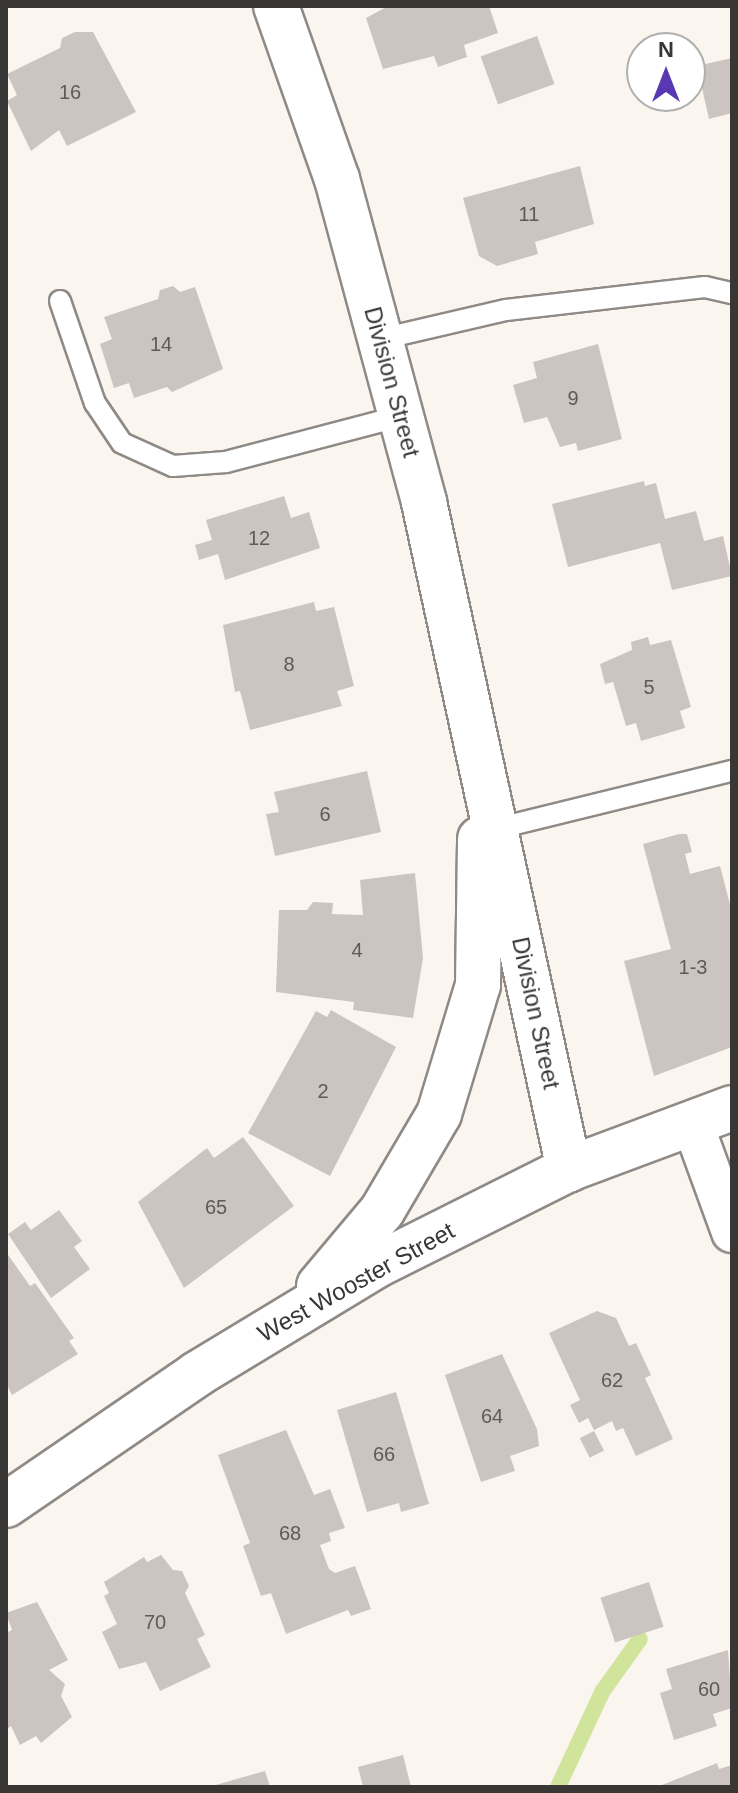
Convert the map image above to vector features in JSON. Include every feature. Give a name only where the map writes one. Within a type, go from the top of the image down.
[{"type":"street","name":"Division Street","points":[[276,6],[337,179],[401,416],[569,1169]]},
{"type":"street","name":"Division Street","points":[[296,1313],[382,1211],[439,1114],[478,985],[481,764]]},
{"type":"street","name":"West Wooster Street","points":[[6,1505],[197,1374],[375,1266],[569,1169],[712,1115]]},
{"type":"street","points":[[712,1115],[732,1232]]},
{"type":"lane","points":[[381,339],[506,310],[705,287],[732,293]]},
{"type":"lane","points":[[60,301],[95,403],[122,443],[173,466],[226,462],[401,416]]},
{"type":"lane","points":[[495,829],[732,771]]},
{"type":"building","points":[[388,6],[489,6],[498,33],[464,45],[467,57],[438,67],[434,56],[383,69],[366,18]]},
{"type":"building","points":[[75,32],[93,32],[136,112],[67,146],[59,130],[31,151],[7,101],[17,95],[7,74],[60,48],[62,38]]},
{"type":"building","points":[[537,36],[554,84],[498,104],[481,57]]},
{"type":"building","points":[[732,58],[732,113],[709,119],[706,64]]},
{"type":"building","points":[[580,166],[594,224],[535,242],[538,254],[497,266],[479,256],[463,198]]},
{"type":"building","points":[[173,286],[180,292],[195,287],[223,369],[172,392],[167,387],[134,398],[129,383],[114,388],[100,344],[112,339],[104,317],[158,299],[160,290]]},
{"type":"building","points":[[598,344],[622,439],[578,451],[576,443],[560,447],[547,417],[524,423],[513,385],[537,378],[533,362]]},
{"type":"building","points":[[644,481],[645,486],[656,483],[665,519],[696,511],[704,541],[723,536],[732,576],[672,590],[660,543],[568,567],[552,504]]},
{"type":"building","points":[[284,496],[291,518],[309,512],[320,548],[225,580],[218,554],[199,560],[195,545],[212,540],[206,520]]},
{"type":"building","points":[[314,602],[316,611],[334,607],[354,686],[337,691],[342,706],[250,730],[240,691],[235,692],[223,625]]},
{"type":"building","points":[[648,637],[650,645],[671,640],[691,707],[680,711],[685,728],[641,741],[636,723],[626,726],[613,682],[605,684],[600,664],[632,650],[631,642]]},
{"type":"building","points":[[367,771],[381,832],[275,856],[266,814],[279,812],[274,792]]},
{"type":"building","points":[[687,834],[692,852],[685,854],[690,874],[720,866],[732,912],[732,1047],[654,1076],[624,961],[671,949],[643,844]]},
{"type":"building","points":[[415,873],[423,958],[413,1018],[353,1010],[354,1002],[276,992],[279,910],[307,910],[313,902],[333,903],[332,914],[363,915],[360,880]]},
{"type":"building","points":[[331,1010],[396,1047],[330,1176],[248,1133],[316,1011],[327,1017]]},
{"type":"building","points":[[243,1137],[294,1206],[184,1288],[138,1202],[207,1148],[214,1158]]},
{"type":"building","points":[[59,1210],[82,1241],[74,1247],[90,1269],[51,1298],[8,1234],[25,1222],[31,1230]]},
{"type":"building","points":[[6,1252],[30,1286],[35,1283],[74,1338],[69,1341],[78,1354],[12,1395],[6,1383]]},
{"type":"building","points":[[597,1311],[616,1318],[629,1346],[636,1343],[651,1375],[645,1378],[673,1439],[636,1456],[623,1428],[616,1431],[612,1421],[594,1430],[588,1418],[579,1423],[570,1405],[580,1400],[549,1333]]},
{"type":"building","points":[[502,1354],[537,1429],[539,1446],[510,1456],[515,1471],[481,1482],[445,1375]]},
{"type":"building","points":[[396,1392],[429,1504],[401,1512],[399,1503],[367,1512],[337,1410]]},
{"type":"building","points":[[286,1430],[314,1495],[330,1489],[345,1528],[329,1533],[331,1541],[320,1545],[329,1569],[335,1573],[355,1566],[371,1609],[351,1616],[348,1610],[286,1634],[271,1593],[261,1596],[243,1546],[250,1543],[218,1455]]},
{"type":"building","points":[[594,1431],[604,1451],[590,1458],[580,1438]]},
{"type":"building","points":[[161,1555],[173,1570],[182,1571],[189,1586],[185,1593],[205,1635],[197,1639],[211,1667],[160,1691],[146,1662],[119,1669],[102,1632],[117,1624],[104,1596],[109,1593],[104,1582],[144,1557],[147,1562]]},
{"type":"building","points":[[649,1582],[664,1627],[615,1642],[600,1598]]},
{"type":"building","points":[[37,1602],[68,1660],[49,1670],[65,1684],[61,1696],[72,1717],[41,1743],[36,1736],[20,1745],[11,1726],[6,1730],[6,1633],[12,1630],[6,1613]]},
{"type":"building","points":[[728,1650],[732,1708],[713,1714],[717,1726],[674,1740],[660,1693],[672,1689],[666,1669]]},
{"type":"building","points":[[403,1755],[411,1787],[363,1787],[358,1767]]},
{"type":"building","points":[[717,1763],[719,1769],[732,1765],[732,1787],[657,1787]]},
{"type":"building","points":[[265,1771],[270,1787],[212,1787],[212,1786]]},
{"type":"waterway","points":[[558,1787],[602,1692],[640,1639]]}]
